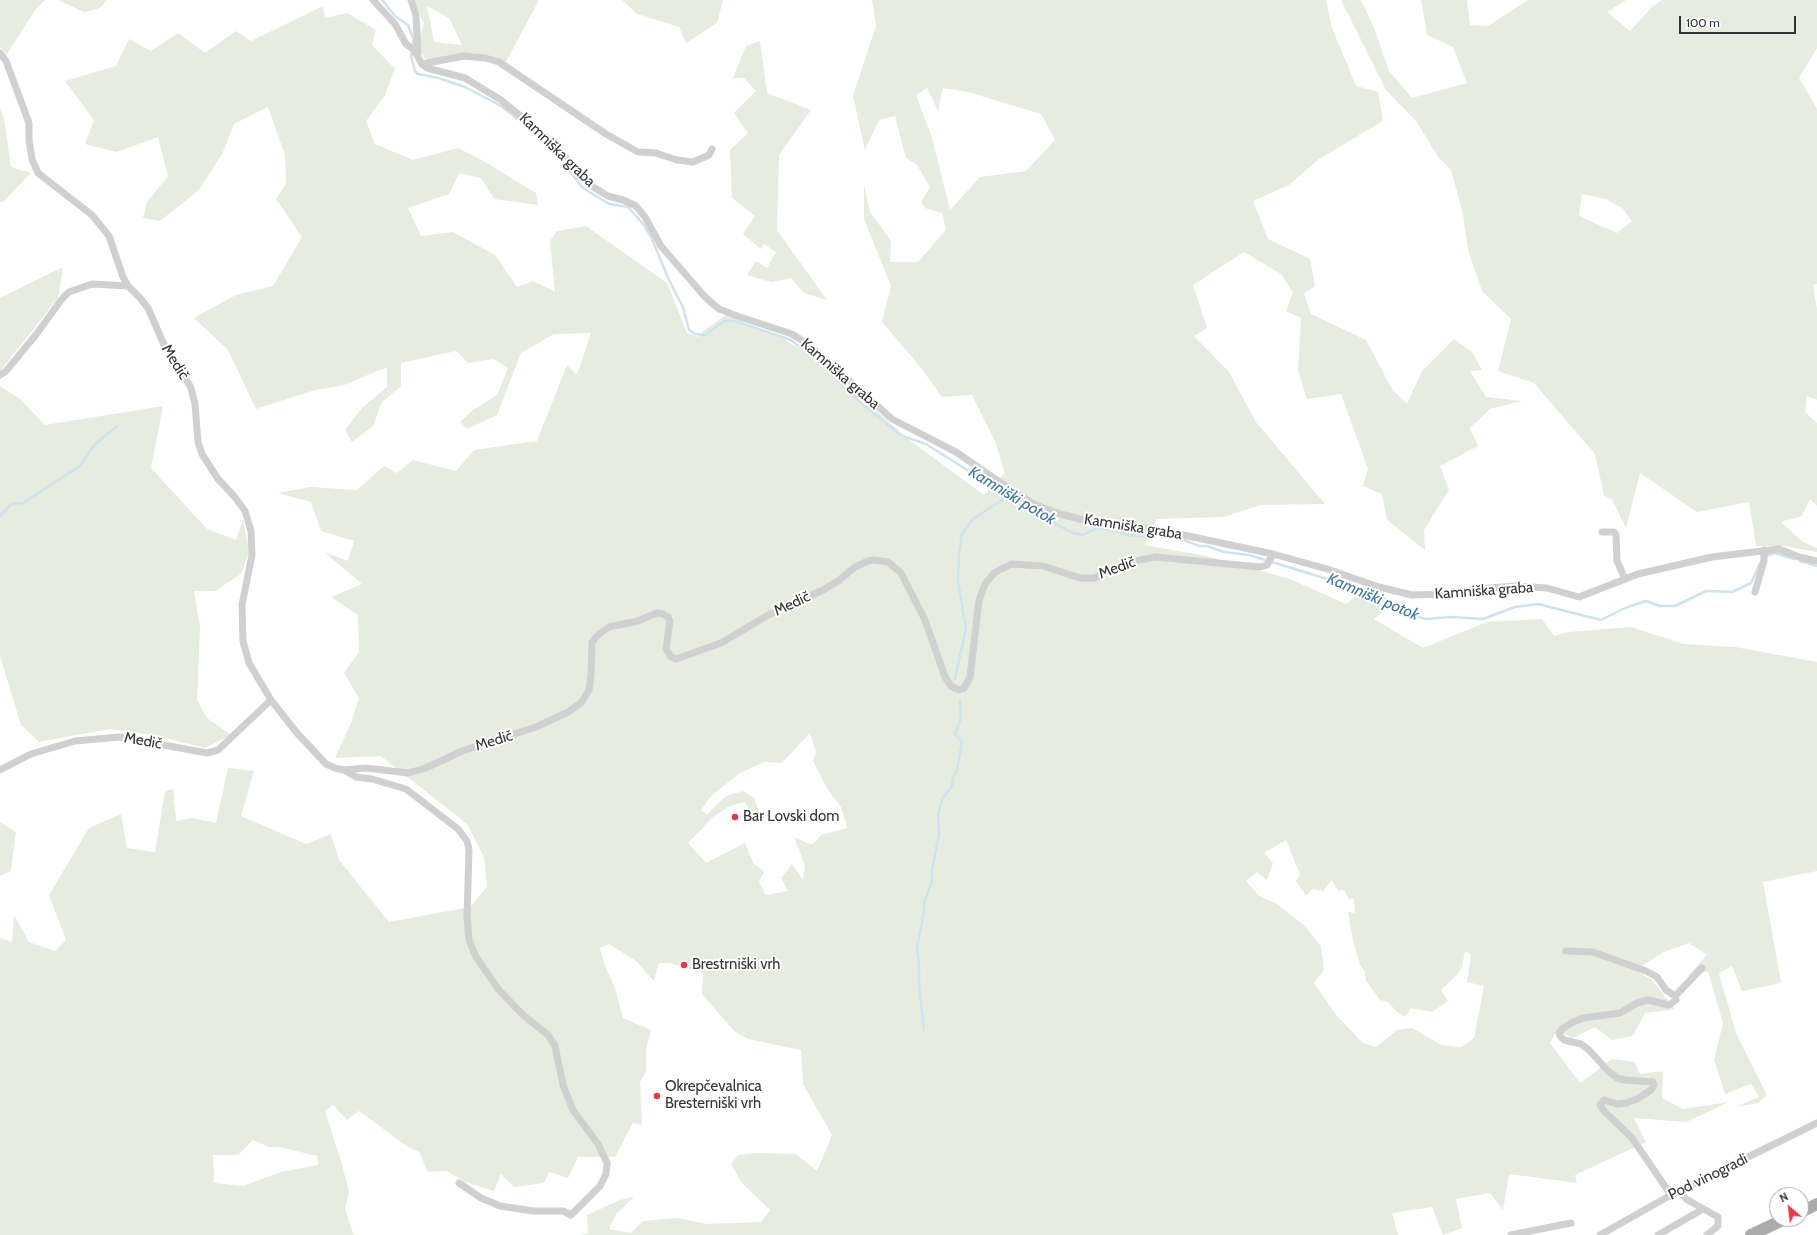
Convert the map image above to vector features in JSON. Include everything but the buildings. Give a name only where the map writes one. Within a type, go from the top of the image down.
[{"type":"main road","points":[[1751,1235],[1769,1227]]},
{"type":"street","points":[[373,0],[395,24],[406,44],[416,53],[422,64],[464,56],[485,58],[499,62],[606,134],[638,152],[656,153],[677,160],[693,162],[709,155],[712,149]]},
{"type":"street","points":[[411,0],[416,15],[416,53]]},
{"type":"street","name":"Medič","points":[[0,53],[6,61],[29,123],[29,140],[32,159],[38,173],[75,200],[101,224],[109,236],[119,267],[128,286],[148,308],[164,348],[182,372],[191,388],[195,404],[198,442],[202,454],[218,479],[234,496],[245,511],[251,530],[252,555],[242,605],[243,642],[249,663],[271,700],[326,764],[344,770],[366,768],[408,773],[426,768],[462,750],[519,734],[568,712],[581,702],[588,690],[591,674],[592,642],[599,634],[609,628],[638,621],[657,613],[668,616],[670,622],[666,649],[671,657],[676,659],[721,643],[770,614],[823,590],[838,581],[855,567],[868,561],[874,560],[888,562],[901,573],[925,620],[945,677],[952,686],[959,690],[964,688],[970,677],[979,600],[985,584],[994,573],[1011,564],[1043,566],[1080,578],[1095,578],[1108,570],[1140,560],[1156,557],[1260,568],[1270,560]]},
{"type":"street","name":"Kamniška graba","points":[[422,64],[427,68],[465,78],[502,100],[552,142],[590,185],[608,196],[623,200],[636,206],[645,217],[661,246],[704,297],[719,309],[792,334],[812,347],[892,418],[956,452],[1011,490],[1036,505],[1057,513],[1087,521],[1160,530],[1270,560],[1327,569],[1379,587],[1412,595],[1444,594],[1476,589],[1516,586],[1547,588],[1579,597],[1625,579],[1712,557],[1764,555],[1779,549],[1799,557],[1817,561]]},
{"type":"street","points":[[0,375],[6,371],[69,292],[76,288],[92,284],[128,286]]},
{"type":"street","points":[[1602,532],[1614,532],[1616,535],[1618,560],[1625,579]]},
{"type":"street","points":[[1755,592],[1764,555]]},
{"type":"street","name":"Medič","points":[[0,770],[31,754],[75,741],[120,737],[207,753],[218,750],[271,700]]},
{"type":"street","points":[[344,770],[356,777],[372,779],[406,789],[458,829],[467,841],[469,850],[467,917],[469,940],[476,957],[499,990],[523,1015],[552,1040],[555,1046],[563,1085],[573,1110],[598,1144],[607,1163],[606,1174],[600,1186],[572,1215],[563,1211],[533,1211],[500,1206],[481,1198],[459,1183]]},
{"type":"street","points":[[1566,951],[1593,952],[1646,971],[1657,977],[1666,990],[1675,996]]},
{"type":"street","points":[[1671,1195],[1632,1138],[1604,1111],[1600,1105],[1604,1100],[1617,1104],[1627,1103],[1637,1099],[1651,1090],[1654,1085],[1653,1082],[1617,1078],[1608,1071],[1589,1050],[1581,1044],[1564,1040],[1559,1033],[1570,1023],[1583,1018],[1620,1013],[1637,1003],[1648,1000],[1669,1005],[1676,1000],[1675,996],[1702,968]]},
{"type":"street","name":"Pod vinogradi","points":[[1600,1235],[1613,1226],[1671,1195],[1817,1123]]},
{"type":"street","points":[[1680,1191],[1686,1199],[1718,1216],[1720,1221],[1718,1226],[1707,1235]]},
{"type":"street","points":[[1658,1235],[1703,1209]]},
{"type":"street","points":[[1511,1235],[1571,1223]]},
{"type":"shaded area","points":[[0,0],[45,0],[35,10],[7,54],[0,47]]},
{"type":"shaded area","points":[[58,0],[107,0],[99,9],[84,12]]},
{"type":"shaded area","points":[[414,0],[539,0],[506,62],[473,53],[446,63],[425,59],[417,44],[424,24]],"holes":[[[427,6],[449,18],[462,45],[434,42]]]},
{"type":"shaded area","points":[[622,0],[723,0],[717,23],[686,43],[679,27],[637,14]]},
{"type":"shaded area","points":[[872,0],[1326,0],[1332,28],[1356,86],[1378,92],[1383,121],[1319,159],[1289,185],[1253,201],[1268,239],[1310,259],[1315,286],[1304,294],[1311,314],[1366,340],[1392,389],[1407,404],[1422,371],[1454,339],[1472,352],[1482,370],[1470,371],[1486,397],[1522,401],[1490,409],[1470,428],[1478,446],[1440,466],[1449,490],[1424,530],[1425,550],[1387,520],[1382,494],[1363,486],[1368,469],[1341,394],[1307,399],[1298,371],[1301,318],[1286,311],[1293,293],[1281,274],[1244,252],[1193,285],[1207,328],[1194,336],[1229,372],[1256,422],[1325,504],[1260,505],[1224,517],[1157,519],[1145,545],[1206,556],[1290,579],[1346,604],[1367,587],[1395,602],[1374,619],[1423,648],[1487,622],[1542,619],[1554,636],[1568,632],[1631,627],[1684,644],[1735,647],[1817,662],[1817,871],[1763,882],[1781,983],[1742,991],[1732,966],[1719,973],[1736,1033],[1767,1095],[1758,1103],[1735,1107],[1759,1097],[1751,1084],[1725,1094],[1714,1060],[1723,1023],[1708,971],[1688,976],[1707,955],[1689,943],[1664,952],[1635,970],[1652,980],[1675,1009],[1645,1013],[1633,1036],[1612,1040],[1595,1027],[1573,1038],[1557,1031],[1550,1043],[1580,1083],[1612,1059],[1635,1062],[1640,1074],[1663,1071],[1662,1098],[1683,1109],[1729,1102],[1686,1122],[1634,1118],[1646,1142],[1575,1175],[1577,1183],[1509,1174],[1503,1210],[1490,1193],[1456,1199],[1462,1228],[1443,1235],[1432,1207],[1392,1213],[1398,1235],[581,1235],[588,1233],[587,1215],[620,1200],[634,1197],[616,1214],[609,1229],[631,1233],[643,1221],[677,1218],[707,1224],[761,1222],[770,1210],[742,1183],[731,1164],[738,1155],[757,1153],[796,1154],[817,1171],[832,1135],[803,1084],[801,1050],[748,1039],[734,1031],[702,994],[703,973],[670,963],[659,963],[654,981],[636,961],[609,944],[600,948],[605,966],[615,988],[623,1018],[651,1030],[646,1049],[646,1072],[640,1082],[642,1125],[633,1123],[615,1157],[578,1157],[568,1178],[549,1172],[544,1183],[514,1187],[501,1174],[494,1191],[465,1182],[447,1171],[428,1172],[419,1152],[408,1147],[359,1111],[347,1120],[333,1105],[325,1111],[349,1192],[345,1209],[353,1233],[356,1235],[0,1235],[0,938],[12,942],[14,915],[29,942],[55,951],[66,940],[49,895],[89,828],[121,814],[127,848],[155,852],[165,791],[173,789],[176,821],[192,818],[216,823],[228,768],[254,771],[241,816],[306,844],[331,834],[339,860],[389,922],[470,907],[487,887],[484,857],[467,824],[381,756],[335,758],[351,723],[359,698],[344,673],[359,652],[358,615],[331,597],[362,584],[324,552],[348,561],[354,541],[321,531],[311,502],[278,493],[310,487],[357,490],[384,466],[397,473],[413,460],[456,471],[474,450],[537,441],[567,365],[577,375],[591,333],[554,334],[521,353],[497,415],[467,429],[460,422],[473,410],[497,395],[508,368],[494,359],[468,363],[456,351],[401,363],[401,386],[382,402],[373,426],[352,442],[345,430],[363,407],[387,387],[387,367],[344,385],[315,390],[256,409],[228,350],[194,318],[236,295],[273,286],[302,237],[276,199],[286,184],[285,155],[268,107],[234,124],[223,152],[199,190],[160,221],[143,218],[147,202],[168,176],[158,137],[117,152],[85,144],[94,120],[65,81],[116,66],[129,39],[151,51],[178,33],[205,53],[236,31],[251,41],[323,6],[325,18],[347,13],[376,30],[372,45],[395,69],[385,95],[366,121],[375,144],[413,160],[458,148],[480,159],[536,193],[538,205],[494,199],[481,178],[459,173],[449,194],[408,208],[421,236],[453,232],[495,255],[517,287],[533,281],[555,292],[550,241],[557,231],[586,226],[667,283],[687,333],[699,337],[703,331],[726,315],[782,338],[819,361],[912,442],[984,495],[1005,473],[995,441],[972,395],[942,397],[918,364],[882,322],[891,286],[864,219],[864,185],[870,212],[891,241],[890,262],[918,262],[946,230],[942,213],[925,208],[921,202],[930,187],[917,165],[906,158],[895,116],[879,120],[865,150],[853,96],[876,26]],"holes":[[[927,88],[938,111],[943,88],[968,92],[1041,114],[1055,140],[1026,171],[980,177],[950,210],[932,138],[916,95]],[[810,733],[816,752],[813,761],[828,790],[841,807],[847,828],[821,835],[812,845],[794,837],[805,866],[803,880],[792,864],[781,878],[788,891],[766,895],[759,882],[764,871],[754,864],[745,843],[706,863],[688,843],[713,817],[730,806],[745,802],[756,820],[762,819],[754,798],[743,791],[726,796],[707,814],[701,810],[711,796],[740,773],[764,762],[782,763]],[[1286,840],[1300,874],[1296,881],[1306,896],[1312,889],[1323,891],[1332,880],[1338,891],[1344,890],[1349,899],[1354,899],[1355,913],[1348,912],[1353,940],[1360,965],[1365,972],[1366,981],[1380,1000],[1388,1002],[1396,1011],[1405,1017],[1411,1008],[1432,1012],[1448,1001],[1441,990],[1458,974],[1462,967],[1465,951],[1471,955],[1467,982],[1484,986],[1474,1038],[1461,1047],[1441,1045],[1412,1028],[1397,1030],[1376,1047],[1363,1043],[1337,1016],[1314,983],[1324,970],[1321,946],[1305,926],[1277,904],[1259,896],[1246,881],[1257,872],[1267,880],[1273,863],[1264,853]],[[253,1140],[269,1147],[280,1147],[317,1156],[318,1165],[281,1172],[243,1186],[214,1183],[213,1155],[238,1155]]]},
{"type":"shaded area","points":[[1341,0],[1359,0],[1362,2],[1375,30],[1389,71],[1412,98],[1467,83],[1453,47],[1427,35],[1421,0],[1467,0],[1470,25],[1488,26],[1528,0],[1626,0],[1607,12],[1630,31],[1652,7],[1662,0],[1817,0],[1817,48],[1799,78],[1817,109],[1817,284],[1813,285],[1817,309],[1817,400],[1807,396],[1805,412],[1817,423],[1817,506],[1810,499],[1802,516],[1781,522],[1803,542],[1817,548],[1817,552],[1785,546],[1756,546],[1749,502],[1697,512],[1640,473],[1626,528],[1612,500],[1604,495],[1595,454],[1534,383],[1498,371],[1511,319],[1482,291],[1469,253],[1462,210],[1451,170],[1439,158],[1416,121],[1386,90]],"holes":[[[1582,194],[1606,199],[1622,208],[1632,221],[1617,233],[1579,216]]]},
{"type":"shaded area","points":[[760,41],[767,93],[811,110],[779,155],[777,230],[827,300],[804,293],[791,278],[771,282],[747,275],[756,261],[767,268],[776,252],[764,244],[761,249],[743,234],[755,216],[732,198],[730,150],[748,133],[734,113],[756,91],[744,78],[733,78],[746,46]]},
{"type":"shaded area","points":[[0,108],[4,119],[11,167],[31,173],[3,202],[0,202]]},
{"type":"shaded area","points":[[63,267],[58,298],[0,371],[0,298]]},
{"type":"shaded area","points":[[0,386],[20,399],[45,425],[163,406],[151,468],[207,529],[236,540],[243,520],[249,552],[241,574],[215,591],[194,591],[200,627],[197,700],[207,718],[231,735],[205,748],[153,735],[109,729],[39,742],[21,725],[0,656]]},
{"type":"shaded area","points":[[0,822],[16,832],[11,871],[0,876]]},
{"type":"waterway","name":"Kamniški potok","points":[[382,0],[395,16],[408,25],[413,38],[413,47]]},
{"type":"waterway","name":"Kamniški potok","points":[[412,51],[411,56],[415,71],[418,74],[438,78],[465,87],[501,106],[524,124]]},
{"type":"waterway","name":"Kamniški potok","points":[[544,139],[583,188],[609,204],[628,207],[644,225],[652,239],[668,278],[683,307],[689,330],[695,334],[705,335],[724,321],[735,321],[791,340],[818,361],[858,400],[900,435],[926,444],[1035,513],[1073,533],[1083,535],[1097,528],[1117,531],[1128,535],[1140,536],[1151,533],[1181,539],[1199,546],[1207,546],[1224,552],[1249,555],[1324,578],[1347,583],[1408,613],[1425,619],[1452,617],[1483,619],[1515,607],[1538,604],[1601,620],[1625,608],[1646,601],[1660,606],[1675,606],[1706,591],[1732,592],[1751,583],[1762,559]]},
{"type":"waterway","points":[[0,516],[11,504],[23,503],[80,466],[94,445],[117,426]]},
{"type":"waterway","points":[[955,679],[966,628],[958,582],[959,554],[962,534],[973,519],[1008,496]]},
{"type":"waterway","name":"Kamniški potok","points":[[1766,556],[1775,553],[1794,559]]},
{"type":"waterway","name":"Kamniški potok","points":[[1800,561],[1817,566]]},
{"type":"waterway","points":[[924,1030],[917,948],[924,912],[924,902],[932,882],[932,869],[939,835],[938,816],[942,799],[952,786],[953,778],[957,770],[962,742],[955,734],[961,718],[960,701]]},
{"type":"place","name":"Bar Lovski dom","points":[[735,817]]},
{"type":"place","name":"Brestrniški vrh","points":[[684,965]]},
{"type":"place","name":"Okrepčevalnica Bresterniški vrh","points":[[657,1096]]}]
